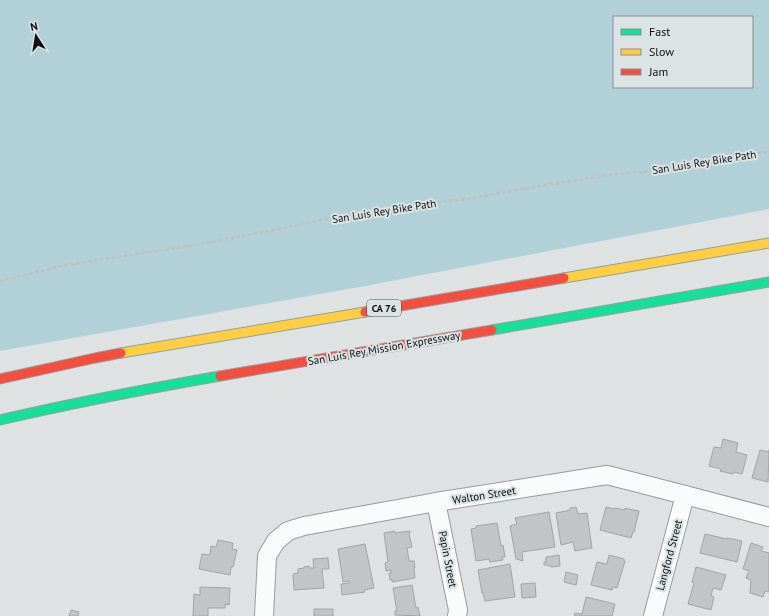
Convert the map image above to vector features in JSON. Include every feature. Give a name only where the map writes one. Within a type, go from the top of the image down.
[{"type":"highway","name":"CA 76","points":[[0,379],[102,357],[769,243]]},
{"type":"highway","name":"San Luis Rey Mission Expressway","points":[[0,420],[46,408],[151,388],[769,282]]},
{"type":"street","name":"Walton Street","points":[[264,616],[268,556],[276,541],[288,531],[304,526],[436,502],[607,475],[769,517]]},
{"type":"street","name":"Langford Street","points":[[653,616],[685,495]]},
{"type":"street","name":"Papin Street","points":[[436,502],[458,610],[457,616]]},
{"type":"path","name":"San Luis Rey Bike Path","points":[[0,281],[66,265],[189,246],[332,218],[418,204],[466,199],[616,174],[644,172],[718,157],[769,152]]},
{"type":"shaded area","points":[[0,0],[769,0],[769,209],[365,286],[0,351]]},
{"type":"building","points":[[723,439],[738,443],[736,452],[747,455],[742,474],[734,472],[733,474],[720,471],[721,469],[709,466],[714,447],[721,448]]},
{"type":"building","points":[[760,450],[769,452],[768,482],[752,478]]},
{"type":"building","points":[[576,507],[578,514],[587,513],[592,548],[575,551],[573,542],[561,545],[556,513]]},
{"type":"building","points":[[606,507],[625,510],[625,508],[639,511],[631,538],[600,530]]},
{"type":"building","points":[[549,512],[555,547],[522,552],[523,561],[516,559],[510,526],[517,524],[515,518]]},
{"type":"building","points":[[497,523],[501,546],[503,545],[505,557],[502,557],[503,560],[490,562],[489,559],[476,561],[471,529],[476,528],[476,526]]},
{"type":"building","points":[[395,531],[395,533],[410,531],[409,534],[412,547],[407,548],[409,561],[414,561],[415,578],[392,582],[392,579],[390,580],[389,573],[391,573],[391,570],[386,571],[385,563],[388,562],[384,533]]},
{"type":"building","points":[[705,534],[742,541],[737,562],[700,553]]},
{"type":"building","points":[[218,540],[233,543],[232,549],[237,550],[230,575],[199,569],[202,554],[210,555],[211,546],[216,547]]},
{"type":"building","points":[[751,543],[763,547],[761,551],[769,553],[769,592],[765,591],[763,597],[750,593],[751,580],[746,578],[749,571],[743,569]]},
{"type":"building","points":[[365,544],[374,588],[364,590],[365,592],[342,595],[341,584],[349,583],[349,581],[343,582],[338,549]]},
{"type":"building","points":[[559,555],[560,566],[552,567],[544,565],[544,562],[546,562],[546,557]]},
{"type":"building","points":[[609,555],[624,559],[625,561],[617,588],[613,587],[612,590],[591,585],[597,562],[607,564]]},
{"type":"building","points":[[328,558],[329,569],[322,569],[324,588],[294,590],[293,574],[298,573],[298,569],[309,566],[309,568],[314,568],[313,559]]},
{"type":"building","points":[[510,564],[515,597],[485,601],[478,570]]},
{"type":"building","points":[[696,567],[726,575],[721,590],[713,588],[711,596],[714,597],[711,610],[688,604],[694,583],[692,582]]},
{"type":"building","points":[[566,572],[578,575],[576,585],[564,582]]},
{"type":"building","points":[[535,583],[536,597],[522,598],[521,584]]},
{"type":"building","points":[[412,585],[416,608],[418,607],[420,616],[395,615],[395,611],[397,611],[393,588]]},
{"type":"building","points":[[200,587],[230,588],[229,605],[225,604],[225,608],[208,608],[208,616],[193,616],[194,594],[200,595]]},
{"type":"building","points":[[586,597],[615,604],[612,616],[574,616],[575,613],[582,614]]},
{"type":"building","points":[[314,609],[333,609],[333,616],[314,616]]},
{"type":"building","points":[[71,610],[79,612],[78,616],[69,616]]},
{"type":"traffic: fast","points":[[492,330],[769,282]]},
{"type":"traffic: fast","points":[[0,420],[110,396],[220,376]]},
{"type":"traffic: slow","points":[[564,278],[769,243]]},
{"type":"traffic: slow","points":[[121,353],[365,312]]},
{"type":"traffic: jam","points":[[365,312],[564,278]]},
{"type":"traffic: jam","points":[[220,376],[492,330]]},
{"type":"traffic: jam","points":[[0,379],[121,353]]}]
